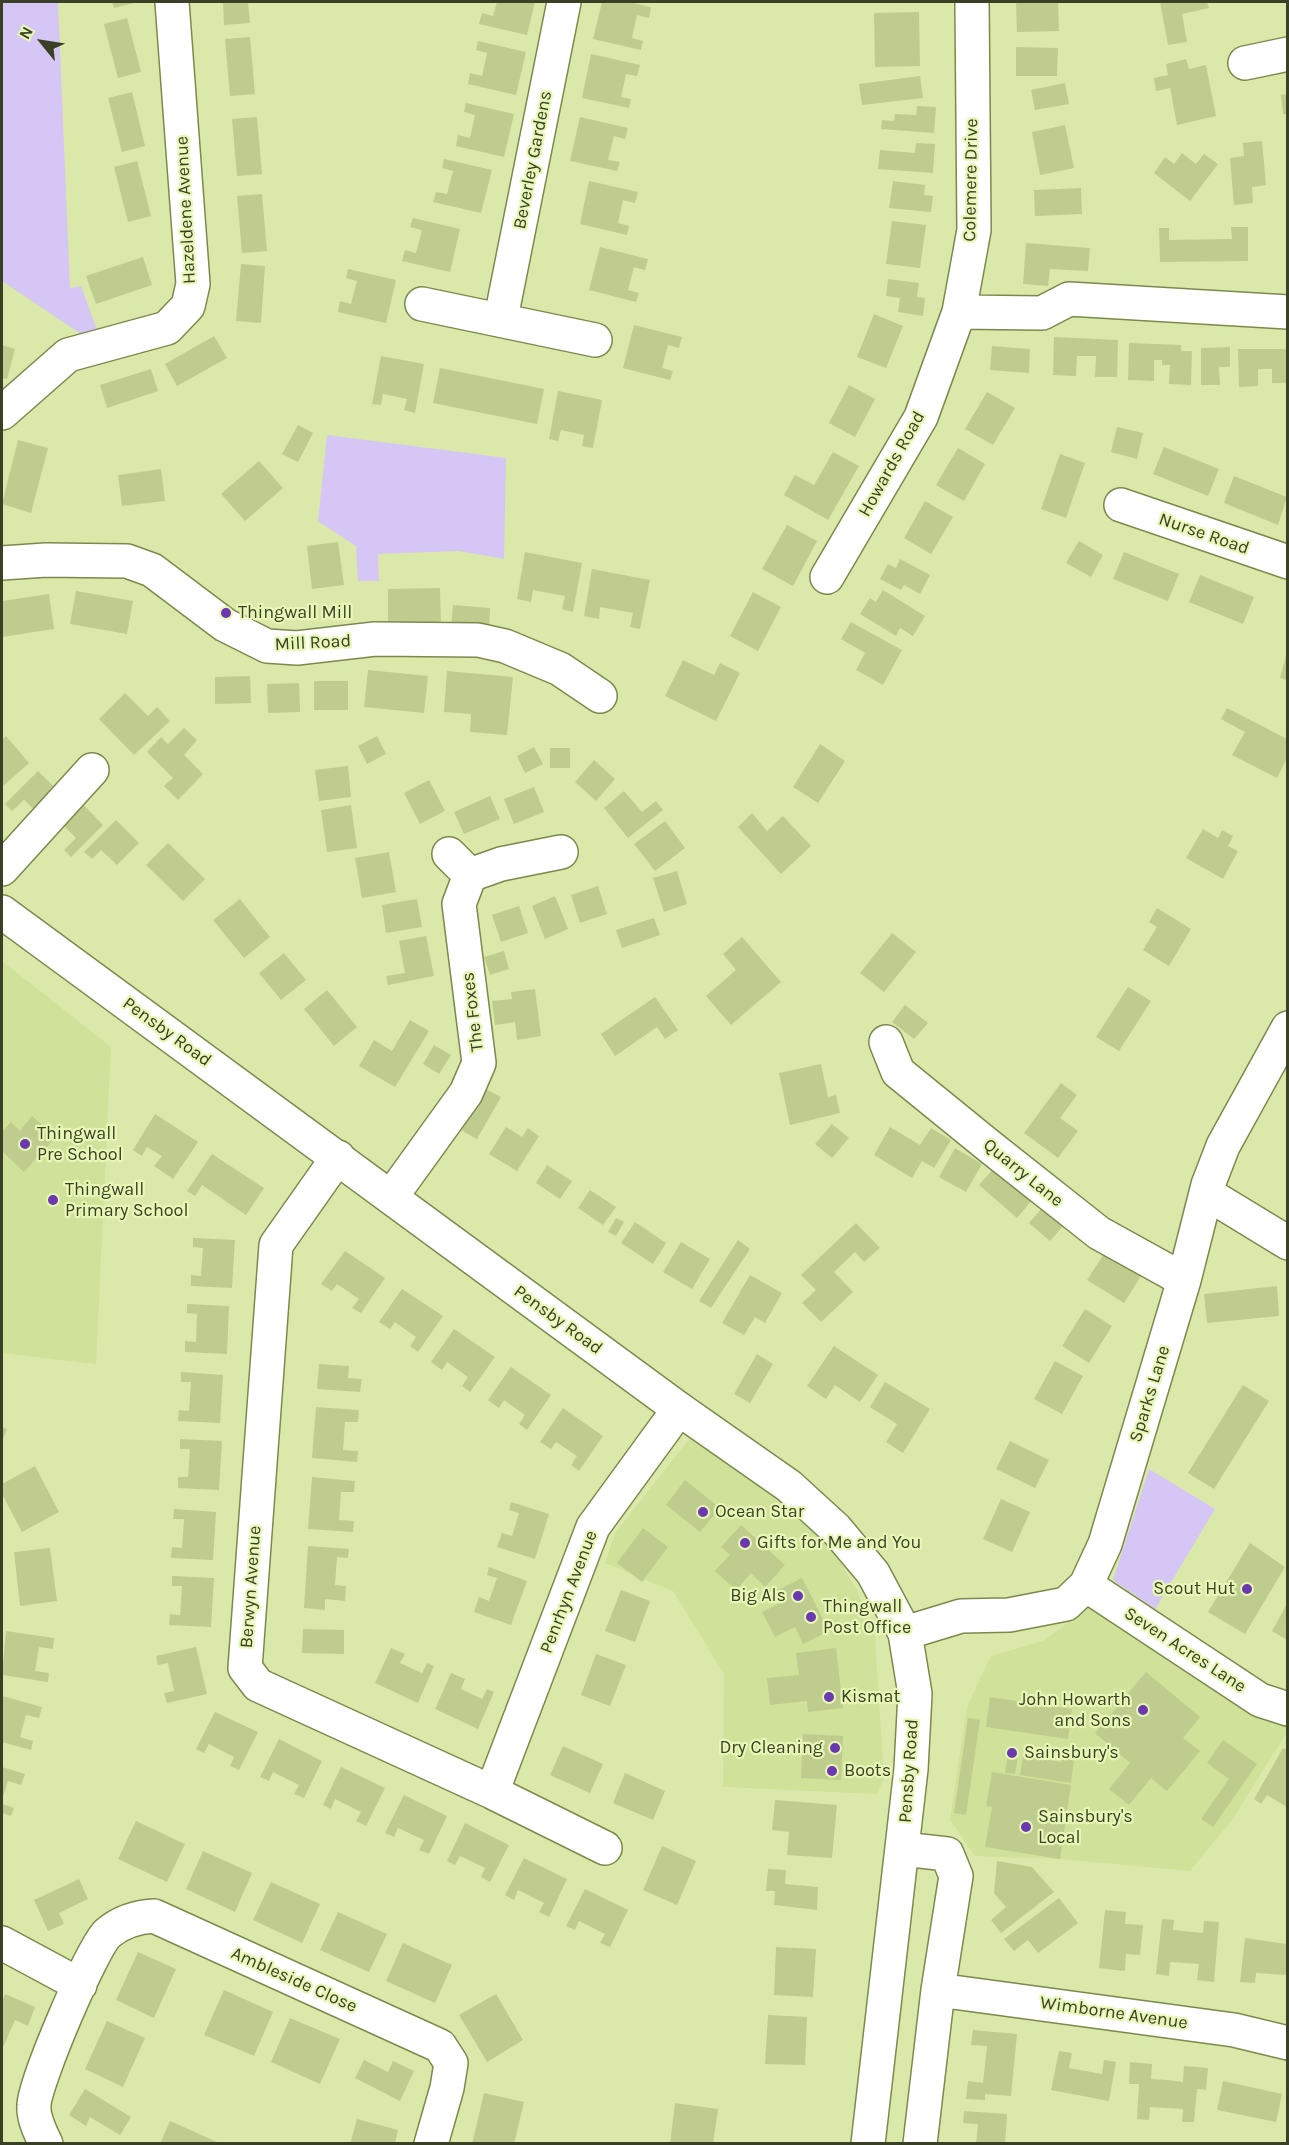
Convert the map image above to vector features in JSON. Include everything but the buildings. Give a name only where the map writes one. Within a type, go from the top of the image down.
[{"type":"street","name":"Hazeldene Avenue","points":[[2,413],[68,355],[167,328],[188,306],[193,284],[172,2]]},
{"type":"street","name":"Beverley Gardens","points":[[501,318],[564,2]]},
{"type":"street","name":"Colemere Drive","points":[[959,312],[974,230],[972,2]]},
{"type":"street","points":[[1245,63],[1287,54]]},
{"type":"street","points":[[959,312],[1042,313],[1069,299],[1287,312]]},
{"type":"street","points":[[422,304],[501,318],[595,340]]},
{"type":"street","name":"Howards Road","points":[[827,577],[921,417],[959,312]]},
{"type":"street","name":"Nurse Road","points":[[1121,505],[1287,562]]},
{"type":"street","name":"Mill Road","points":[[2,563],[46,560],[127,561],[152,570],[225,625],[267,646],[297,648],[375,639],[478,640],[505,646],[560,669],[600,696]]},
{"type":"street","points":[[2,869],[92,770]]},
{"type":"street","name":"The Foxes","points":[[391,1197],[466,1093],[479,1063],[459,904],[460,865],[501,864],[561,852]]},
{"type":"street","name":"Pensby Road","points":[[2,912],[679,1409],[789,1486],[836,1529],[873,1573],[905,1633],[915,1694],[911,1770],[903,1849],[868,2144]]},
{"type":"street","name":"Sparks Lane","points":[[905,1633],[961,1616],[1009,1615],[1066,1604],[1086,1585],[1105,1544],[1184,1280],[1206,1193],[1223,1146],[1287,1028]]},
{"type":"street","name":"Quarry Lane","points":[[886,1042],[898,1072],[1016,1168],[1099,1233],[1184,1280]]},
{"type":"street","name":"Berwyn Avenue","points":[[338,1157],[276,1245],[245,1668],[258,1685],[492,1792],[605,1848]]},
{"type":"street","points":[[1206,1193],[1287,1243]]},
{"type":"street","name":"Penrhyn Avenue","points":[[492,1792],[593,1527],[679,1409]]},
{"type":"street","name":"Seven Acres Lane","points":[[1086,1585],[1260,1700],[1287,1710]]},
{"type":"street","name":"Pensby Road","points":[[903,1849],[946,1854],[956,1876],[938,1990],[920,2144]]},
{"type":"street","name":"Ambleside Close","points":[[46,2144],[38,2128],[34,2105],[47,2063],[95,1952],[108,1933],[134,1917],[154,1916],[440,2046],[451,2063],[447,2088],[431,2144]]},
{"type":"street","points":[[2,1943],[80,1985]]},
{"type":"street","name":"Wimborne Avenue","points":[[938,1990],[1234,2030],[1287,2043]]},
{"type":"shaded area","points":[[2,2],[58,2],[70,288],[81,286],[97,330],[81,334],[2,281]]},
{"type":"shaded area","points":[[327,435],[506,458],[504,559],[459,551],[378,554],[379,581],[358,581],[356,546],[318,521]]},
{"type":"shaded area","name":"Thingwall Primary School","points":[[2,961],[111,1047],[96,1364],[2,1353]]},
{"type":"shaded area","points":[[694,1433],[799,1513],[831,1547],[857,1590],[875,1638],[884,1778],[877,1794],[723,1787],[724,1674],[673,1591],[605,1563],[615,1533]]},
{"type":"shaded area","points":[[1149,1469],[1215,1509],[1155,1609],[1113,1580]]},
{"type":"shaded area","points":[[1098,1600],[1287,1723],[1287,1732],[1232,1820],[1190,1871],[1060,1859],[975,1856],[950,1820],[967,1707],[991,1656],[1043,1641]]},
{"type":"place","name":"Thingwall Mill","points":[[226,613]]},
{"type":"place","name":"Thingwall Pre School","points":[[25,1144]]},
{"type":"place","name":"Thingwall Primary School","points":[[53,1200]]},
{"type":"place","name":"Ocean Star","points":[[703,1512]]},
{"type":"place","name":"Gifts for Me and You","points":[[745,1543]]},
{"type":"place","name":"Scout Hut","points":[[1247,1589]]},
{"type":"place","name":"Big Als","points":[[798,1596]]},
{"type":"place","name":"Thingwall Post Office","points":[[811,1617]]},
{"type":"place","name":"Kismat","points":[[829,1697]]},
{"type":"place","name":"John Howarth and Sons","points":[[1143,1710]]},
{"type":"place","name":"Dry Cleaning","points":[[835,1748]]},
{"type":"place","name":"Sainsbury's","points":[[1012,1753]]},
{"type":"place","name":"Boots","points":[[832,1771]]},
{"type":"place","name":"Sainsbury's Local","points":[[1026,1827]]}]
